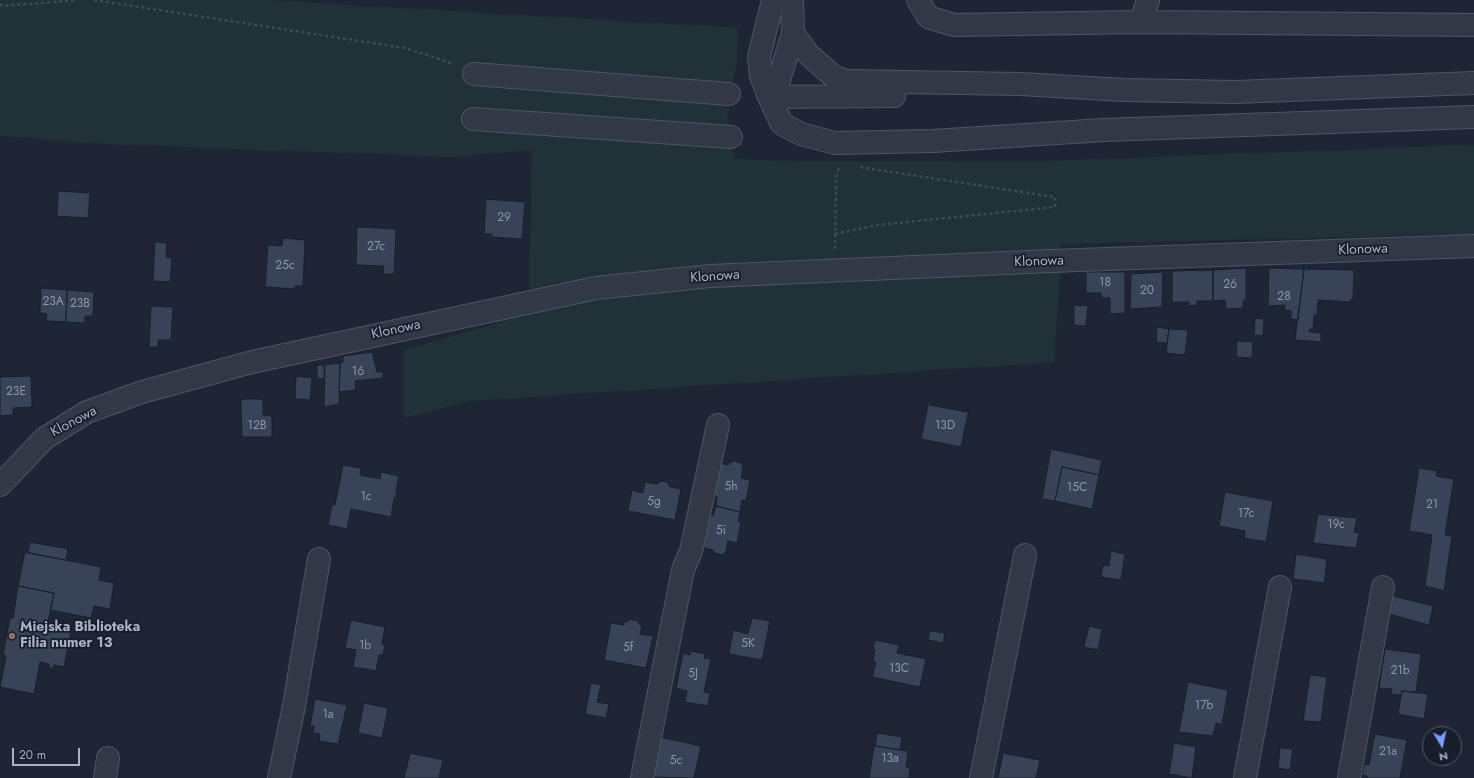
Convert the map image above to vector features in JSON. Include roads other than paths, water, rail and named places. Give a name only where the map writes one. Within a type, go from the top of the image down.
[{"type":"street","points":[[773,0],[759,57],[761,76],[769,97],[782,124],[801,134],[835,143],[933,141],[1104,130],[1474,117]]},
{"type":"street","points":[[769,97],[779,80],[793,33],[792,0]]},
{"type":"street","points":[[918,0],[928,17],[954,25],[1142,22],[1474,25]]},
{"type":"street","points":[[1142,22],[1148,0]]},
{"type":"street","points":[[793,33],[808,54],[834,78],[846,81],[1020,84],[1124,90],[1235,92],[1474,83]]},
{"type":"street","points":[[474,74],[729,94]]},
{"type":"street","points":[[769,97],[1044,95],[1124,90]]},
{"type":"street","points":[[473,119],[731,137]]},
{"type":"street","name":"Klonowa","points":[[0,486],[45,438],[87,412],[142,392],[252,362],[596,288],[718,276],[1051,261],[1474,246]]},
{"type":"street","points":[[642,778],[683,570],[691,551],[718,425]]},
{"type":"street","points":[[980,778],[1025,555]]},
{"type":"street","points":[[279,778],[293,710],[319,559]]},
{"type":"street","points":[[1245,778],[1280,587]]},
{"type":"street","points":[[1349,778],[1383,587]]},
{"type":"place","name":"Miejska Biblioteka Filia numer 13","points":[[12,636]]}]
